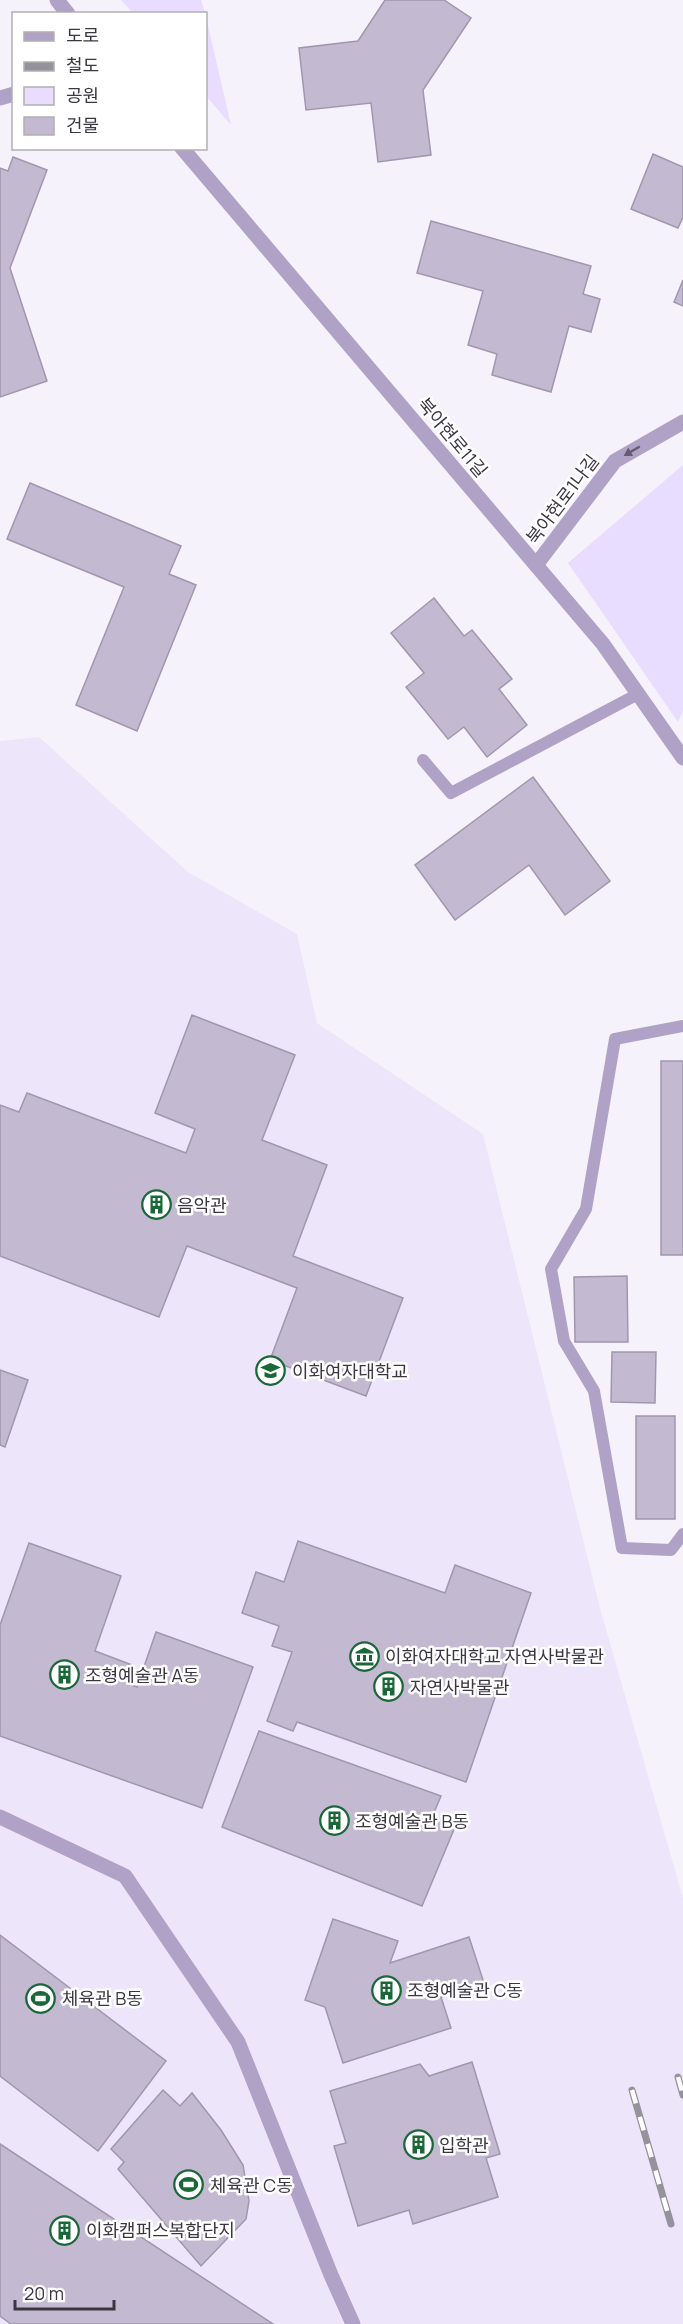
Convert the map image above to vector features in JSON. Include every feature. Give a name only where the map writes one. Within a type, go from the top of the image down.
[{"type":"street","points":[[57,0],[66,12]]},
{"type":"street","name":"북아현로11길","points":[[184,150],[603,644],[683,759]]},
{"type":"street","name":"북아현로1나길","points":[[536,565],[615,461],[683,422]]},
{"type":"street","points":[[0,1816],[125,1876],[238,2042],[326,2264],[353,2324]]},
{"type":"lane","points":[[423,760],[451,793],[638,694]]},
{"type":"lane","points":[[683,1026],[615,1039],[586,1209],[551,1269],[564,1341],[594,1391],[622,1548],[671,1550],[683,1534]]},
{"type":"shaded area","name":"이화여자대학교","points":[[39,737],[188,872],[297,934],[317,1023],[483,1134],[600,1608],[683,1898],[683,2324],[0,2324],[0,741]]},
{"type":"green space","points":[[121,0],[201,0],[205,12],[132,12]]},
{"type":"green space","points":[[207,21],[231,125],[207,97]]},
{"type":"green space","points":[[683,465],[683,711],[678,722],[568,563]]},
{"type":"building","points":[[385,0],[444,0],[471,18],[423,90],[431,155],[378,162],[371,103],[306,110],[299,48],[358,41]]},
{"type":"building","points":[[653,154],[683,167],[683,217],[678,228],[631,209]]},
{"type":"building","points":[[13,157],[47,170],[10,268],[47,381],[0,397],[0,168],[8,171]]},
{"type":"building","points":[[431,221],[591,266],[583,294],[600,299],[591,332],[569,326],[551,392],[492,375],[497,354],[468,345],[483,291],[417,273]]},
{"type":"building","points":[[683,280],[683,306],[674,302]]},
{"type":"building","points":[[30,483],[181,546],[169,574],[196,585],[137,731],[76,705],[124,587],[7,539]]},
{"type":"building","points":[[434,598],[464,636],[472,630],[512,679],[499,689],[527,725],[487,757],[464,727],[448,739],[406,687],[424,673],[391,633]]},
{"type":"building","points":[[533,777],[610,881],[565,915],[529,865],[455,920],[415,865]]},
{"type":"building","name":"음악관","points":[[192,1015],[295,1055],[262,1140],[327,1165],[293,1256],[403,1298],[366,1396],[270,1360],[297,1288],[187,1246],[159,1317],[0,1256],[0,1105],[19,1112],[27,1093],[186,1153],[195,1129],[155,1113]]},
{"type":"building","points":[[661,1061],[683,1061],[683,1255],[661,1255]]},
{"type":"building","points":[[627,1276],[628,1342],[575,1342],[574,1277]]},
{"type":"building","points":[[612,1352],[656,1352],[655,1403],[611,1402]]},
{"type":"building","points":[[0,1370],[28,1380],[5,1447],[0,1445]]},
{"type":"building","points":[[636,1416],[675,1416],[675,1519],[636,1519]]},
{"type":"building","name":"자연사박물관","points":[[298,1541],[445,1593],[455,1565],[531,1593],[466,1782],[297,1722],[293,1731],[267,1721],[292,1652],[272,1646],[279,1626],[242,1613],[256,1572],[284,1582]]},
{"type":"building","name":"조형예술관 A동","points":[[29,1543],[121,1576],[95,1651],[132,1665],[126,1683],[137,1687],[156,1632],[253,1667],[202,1808],[0,1736],[0,1625]]},
{"type":"building","name":"조형예술관 B동","points":[[259,1731],[441,1796],[433,1815],[455,1827],[422,1906],[222,1827]]},
{"type":"building","name":"조형예술관 C동","points":[[333,1919],[398,1941],[390,1963],[469,1937],[484,1983],[441,1997],[451,2028],[343,2063],[325,2007],[305,2000]]},
{"type":"building","name":"체육관 B동","points":[[0,1935],[166,2061],[98,2151],[0,2076]]},
{"type":"building","name":"입학관","points":[[472,2062],[500,2154],[486,2158],[498,2197],[413,2224],[409,2210],[358,2226],[334,2146],[346,2143],[330,2091],[420,2064],[429,2076]]},
{"type":"building","name":"체육관 C동","points":[[163,2090],[180,2106],[192,2093],[221,2130],[243,2165],[249,2201],[246,2219],[201,2266],[118,2169],[124,2162],[111,2149]]},
{"type":"building","name":"이화캠퍼스복합단지","points":[[0,2144],[273,2324],[11,2324],[0,2316]]},
{"type":"railway","points":[[678,2077],[683,2095]]},
{"type":"railway","points":[[632,2090],[671,2224]]},
{"type":"place","name":"음악관","points":[[156,1205]]},
{"type":"place","name":"이화여자대학교","points":[[271,1371]]},
{"type":"place","name":"이화여자대학교 자연사박물관","points":[[364,1656]]},
{"type":"place","name":"조형예술관 A동","points":[[64,1675]]},
{"type":"place","name":"자연사박물관","points":[[389,1687]]},
{"type":"place","name":"조형예술관 B동","points":[[334,1821]]},
{"type":"place","name":"조형예술관 C동","points":[[386,1990]]},
{"type":"place","name":"체육관 B동","points":[[41,1998]]},
{"type":"place","name":"입학관","points":[[418,2145]]},
{"type":"place","name":"체육관 C동","points":[[189,2185]]},
{"type":"place","name":"이화캠퍼스복합단지","points":[[65,2230]]}]
